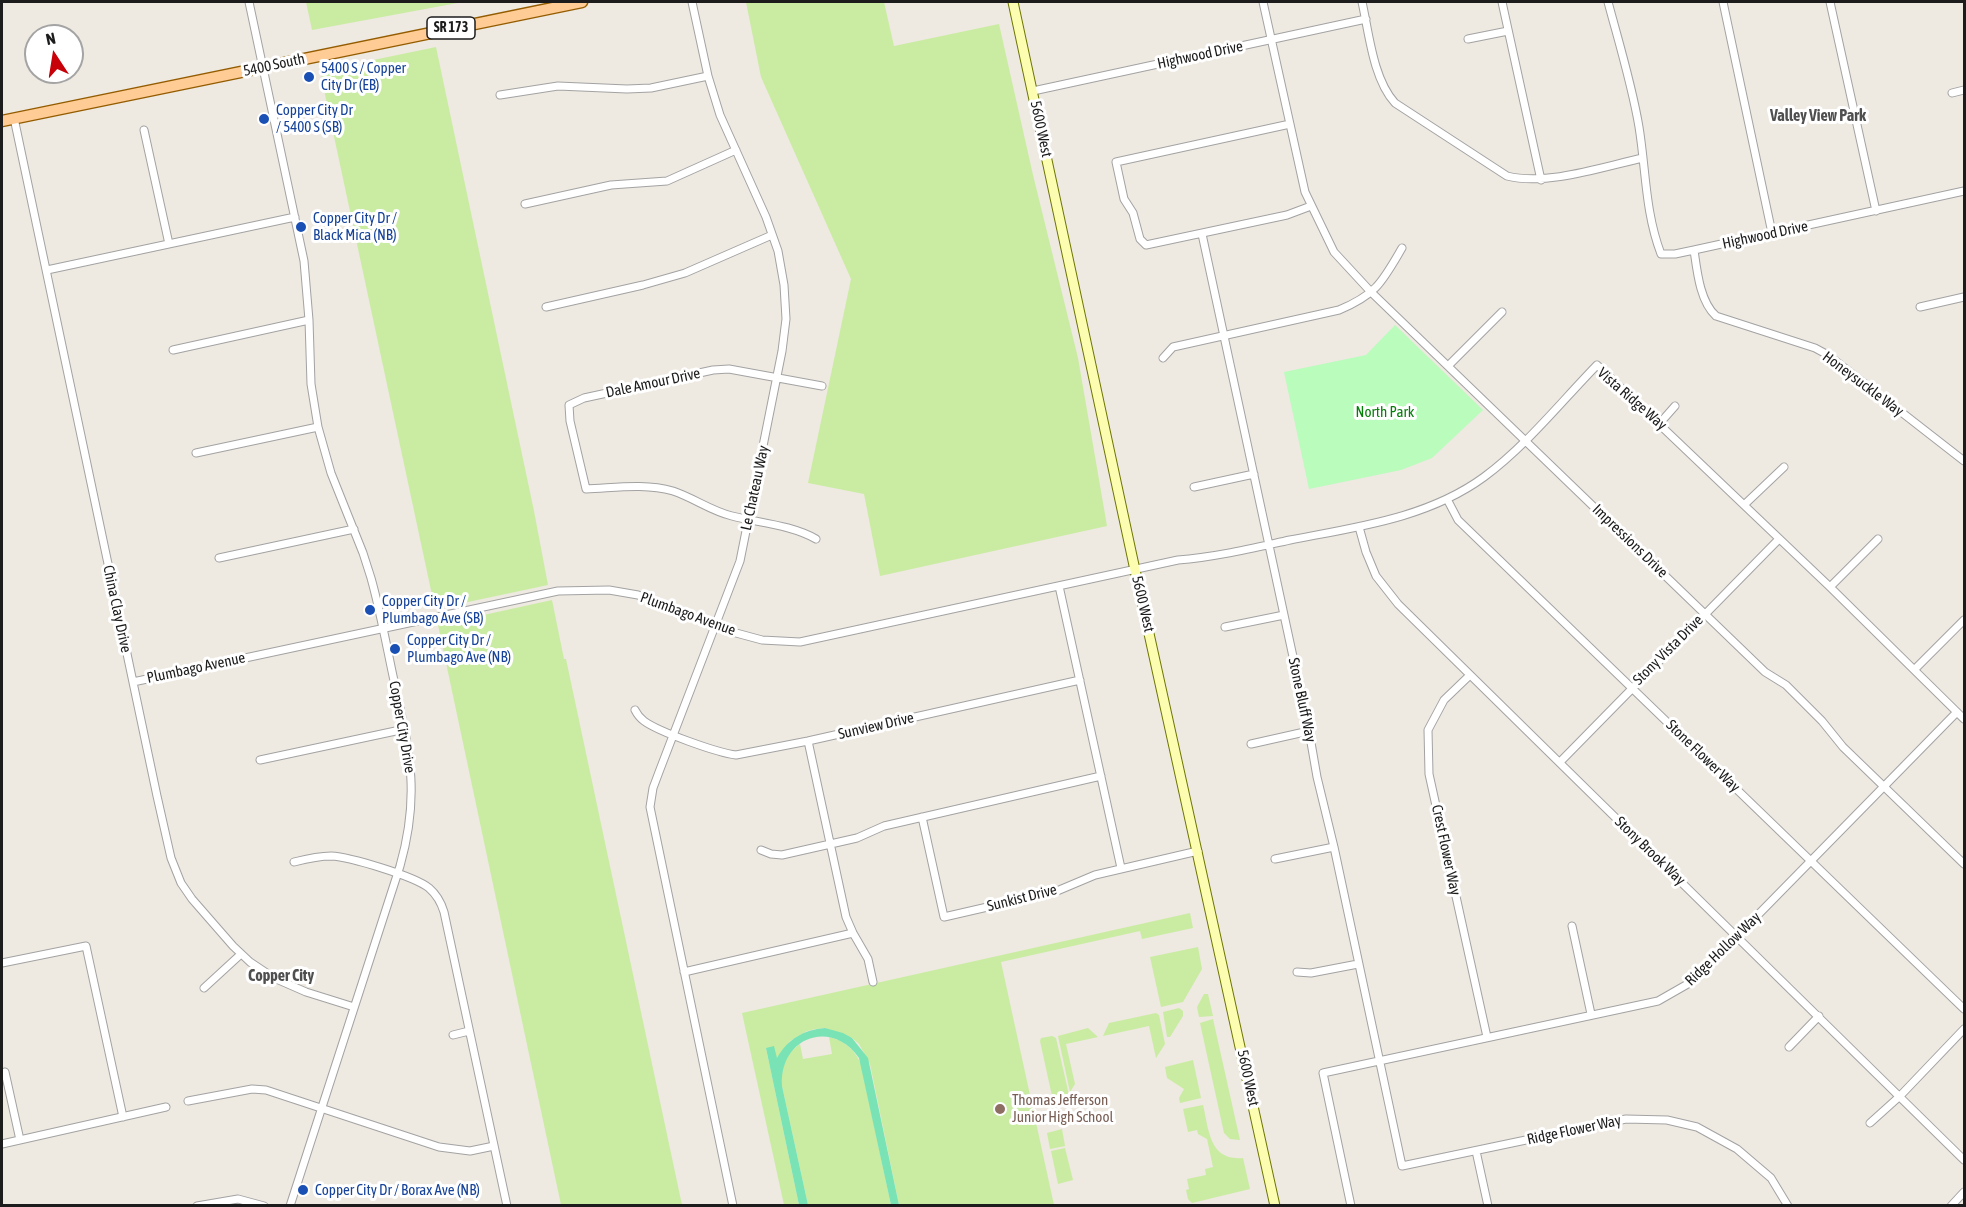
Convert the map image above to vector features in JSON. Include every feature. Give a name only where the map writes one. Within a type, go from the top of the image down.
[{"type":"main road","name":"5400 South","points":[[2,121],[582,2]]},
{"type":"main road","name":"5600 West","points":[[1013,2],[1275,1206]]},
{"type":"street","name":"Copper City Drive","points":[[249,2],[304,261],[309,320],[310,384],[318,427],[331,473],[367,565],[383,628],[412,771],[412,810],[408,840],[290,1206]]},
{"type":"street","name":"Le Chateau Way","points":[[692,2],[708,76],[720,115],[772,236],[781,267],[786,302],[785,335],[737,569],[653,788],[650,807],[733,1206]]},
{"type":"street","name":"Impressions Drive","points":[[1263,2],[1305,192],[1334,252],[1371,292],[1765,672],[1786,686],[1822,721],[1843,747],[1965,864]]},
{"type":"street","points":[[1362,2],[1379,77],[1387,94],[1395,103],[1507,176],[1522,180],[1541,180],[1642,158],[1632,93],[1608,2]]},
{"type":"street","points":[[1502,2],[1541,180]]},
{"type":"street","points":[[1723,2],[1772,233]]},
{"type":"street","points":[[1830,2],[1876,211]]},
{"type":"street","name":"Highwood Drive","points":[[1033,91],[1366,19]]},
{"type":"street","points":[[1468,39],[1508,31]]},
{"type":"street","points":[[500,95],[558,86],[651,88],[708,76]]},
{"type":"street","points":[[1952,93],[1965,90]]},
{"type":"street","name":"China Clay Drive","points":[[14,118],[167,845],[175,870],[192,900],[241,954],[259,969],[284,983],[354,1007]]},
{"type":"street","points":[[1290,124],[1116,162],[1124,199],[1133,213],[1140,239],[1146,245],[1287,215],[1311,206]]},
{"type":"street","points":[[144,130],[169,244]]},
{"type":"street","points":[[525,204],[611,185],[654,183],[667,180],[735,150]]},
{"type":"street","name":"Highwood Drive","points":[[1642,158],[1652,232],[1660,254],[1675,254],[1965,191]]},
{"type":"street","points":[[46,270],[295,217]]},
{"type":"street","name":"Stone Bluff Way","points":[[1202,234],[1402,1166]]},
{"type":"street","points":[[546,306],[675,276],[772,236]]},
{"type":"street","points":[[1164,358],[1173,347],[1340,310],[1358,302],[1379,285],[1402,248]]},
{"type":"street","name":"Honeysuckle Way","points":[[1694,250],[1706,302],[1709,310],[1716,316],[1815,348],[1828,355],[1965,461]]},
{"type":"street","points":[[1920,307],[1965,297]]},
{"type":"street","points":[[1449,365],[1502,312]]},
{"type":"street","points":[[174,350],[309,320]]},
{"type":"street","name":"Vista Ridge Way","points":[[1135,570],[1178,560],[1208,558],[1359,527],[1414,513],[1447,499],[1484,477],[1525,440],[1597,365],[1660,423],[1965,719]]},
{"type":"street","name":"Dale Amour Drive","points":[[748,520],[723,514],[692,498],[648,486],[586,489],[570,421],[569,405],[584,398],[713,370],[742,370],[822,386]]},
{"type":"street","points":[[1660,423],[1675,406]]},
{"type":"street","points":[[196,453],[318,427]]},
{"type":"street","points":[[1744,505],[1784,467]]},
{"type":"street","points":[[1194,487],[1254,474]]},
{"type":"street","name":"Stone Flower Way","points":[[1447,499],[1458,520],[1965,1010]]},
{"type":"street","points":[[748,520],[801,531],[816,539]]},
{"type":"street","name":"Stony Brook Way","points":[[1359,527],[1376,576],[1398,604],[1965,1160]]},
{"type":"street","points":[[219,558],[354,529]]},
{"type":"street","name":"Stony Vista Drive","points":[[1560,762],[1779,539]]},
{"type":"street","points":[[1830,587],[1878,539]]},
{"type":"street","name":"Plumbago Avenue","points":[[133,682],[558,591],[609,590],[646,598],[716,626],[762,640],[800,642],[1135,570]]},
{"type":"street","points":[[1059,586],[1121,868]]},
{"type":"street","points":[[1225,627],[1284,615]]},
{"type":"street","points":[[1915,669],[1965,620]]},
{"type":"street","name":"Crest Flower Way","points":[[1470,675],[1444,700],[1428,730],[1429,774],[1487,1037]]},
{"type":"street","name":"Sunview Drive","points":[[635,710],[645,722],[725,754],[736,755],[1080,680]]},
{"type":"street","name":"Ridge Hollow Way","points":[[1351,1206],[1323,1073],[1658,1001],[1678,991],[1693,981],[1813,861],[1957,712]]},
{"type":"street","points":[[260,760],[405,729]]},
{"type":"street","points":[[1251,744],[1309,731]]},
{"type":"street","points":[[808,741],[846,917],[867,959],[873,982]]},
{"type":"street","points":[[761,850],[782,855],[857,838],[884,826],[1101,776]]},
{"type":"street","name":"Sunkist Drive","points":[[922,817],[944,917],[1057,891],[1095,874],[1198,851]]},
{"type":"street","points":[[1275,859],[1334,847]]},
{"type":"street","points":[[294,862],[333,856],[351,860],[424,884],[441,904],[507,1206]]},
{"type":"street","points":[[1572,926],[1591,1014]]},
{"type":"street","points":[[684,972],[853,933]]},
{"type":"street","points":[[2,963],[86,946],[123,1117]]},
{"type":"street","points":[[204,988],[241,954]]},
{"type":"street","points":[[1297,972],[1311,973],[1358,964]]},
{"type":"street","points":[[1789,1047],[1819,1016]]},
{"type":"street","points":[[1870,1123],[1900,1096],[1965,1029]]},
{"type":"street","points":[[453,1035],[469,1031]]},
{"type":"street","points":[[5,1071],[20,1140]]},
{"type":"street","points":[[188,1101],[252,1089],[266,1090],[451,1150],[470,1151],[494,1146]]},
{"type":"street","points":[[2,1144],[166,1107]]},
{"type":"street","name":"Ridge Flower Way","points":[[1402,1166],[1626,1119],[1667,1120],[1697,1127],[1737,1149],[1771,1178],[1788,1206]]},
{"type":"street","points":[[1476,1151],[1488,1206]]},
{"type":"street","points":[[1951,1206],[1965,1192]]},
{"type":"street","points":[[198,1206],[238,1199],[264,1206]]},
{"type":"green space","points":[[306,2],[463,2],[312,30]]},
{"type":"green space","points":[[746,2],[884,2],[894,46],[999,24],[1078,358],[1107,526],[880,576],[864,494],[808,483],[851,279],[761,77]]},
{"type":"green space","points":[[436,47],[548,585],[435,609],[320,71]]},
{"type":"green space","name":"North Park","points":[[1395,325],[1483,410],[1432,458],[1401,470],[1309,489],[1284,372],[1366,355]]},
{"type":"green space","points":[[552,600],[682,1205],[561,1205],[438,625]]},
{"type":"green space","points":[[1190,913],[1193,928],[1142,939],[1140,931],[1001,962],[1054,1205],[899,1205],[870,1064],[859,1044],[852,1038],[825,1028],[807,1031],[790,1041],[777,1059],[766,1048],[799,1205],[784,1205],[742,1013]]},
{"type":"green space","points":[[1198,947],[1202,969],[1183,1002],[1161,1007],[1150,957]]},
{"type":"green space","points":[[1204,994],[1208,994],[1213,1016],[1199,1017],[1197,1007]]},
{"type":"green space","points":[[1179,1008],[1183,1011],[1183,1016],[1170,1037],[1167,1037],[1163,1012]]},
{"type":"green space","points":[[1156,1013],[1159,1015],[1165,1044],[1156,1058],[1149,1026],[1103,1036],[1109,1023]]},
{"type":"green space","points":[[1213,1019],[1240,1140],[1230,1139],[1224,1133],[1200,1023]]},
{"type":"green space","points":[[825,1028],[852,1038],[868,1058],[899,1205],[891,1205],[859,1058],[848,1046],[835,1039],[822,1037],[809,1039],[798,1046],[789,1056],[783,1069],[782,1086],[808,1205],[799,1205],[766,1048],[774,1046],[777,1058],[791,1041],[803,1033]]},
{"type":"green space","points":[[1088,1028],[1098,1037],[1066,1044],[1075,1084],[1070,1092],[1058,1036]]},
{"type":"green space","points":[[1052,1036],[1056,1038],[1072,1108],[1052,1096],[1040,1041],[1041,1038]]},
{"type":"green space","points":[[829,1037],[848,1046],[856,1054],[861,1064],[891,1205],[808,1205],[782,1086],[782,1073],[787,1057],[800,1044],[803,1059],[832,1054]]},
{"type":"green space","points":[[1193,1060],[1201,1098],[1180,1103],[1179,1098],[1184,1089],[1167,1078],[1165,1067]]},
{"type":"green space","points":[[1203,1105],[1212,1142],[1223,1154],[1232,1158],[1243,1158],[1250,1189],[1192,1203],[1188,1199],[1186,1190],[1189,1189],[1187,1179],[1206,1175],[1205,1169],[1213,1167],[1207,1139],[1198,1134],[1197,1130],[1188,1132],[1183,1109]]},
{"type":"green space","points":[[1062,1129],[1065,1146],[1050,1149],[1047,1133]]},
{"type":"green space","points":[[1065,1148],[1073,1180],[1058,1184],[1051,1151]]},
{"type":"place","name":"5400 S / Copper City Dr (EB)","points":[[309,77]]},
{"type":"place","name":"Copper City Dr / 5400 S (SB)","points":[[264,119]]},
{"type":"place","name":"Copper City Dr / Black Mica (NB)","points":[[301,227]]},
{"type":"place","name":"Copper City Dr / Plumbago Ave (SB)","points":[[370,610]]},
{"type":"place","name":"Copper City Dr / Plumbago Ave (NB)","points":[[395,649]]},
{"type":"place","name":"Thomas Jefferson Junior High School","points":[[1000,1109]]},
{"type":"place","name":"Copper City Dr / Borax Ave (NB)","points":[[303,1190]]},
{"type":"district","name":"Valley View Park","points":[[1818,116]]},
{"type":"district","name":"Copper City","points":[[281,976]]}]
